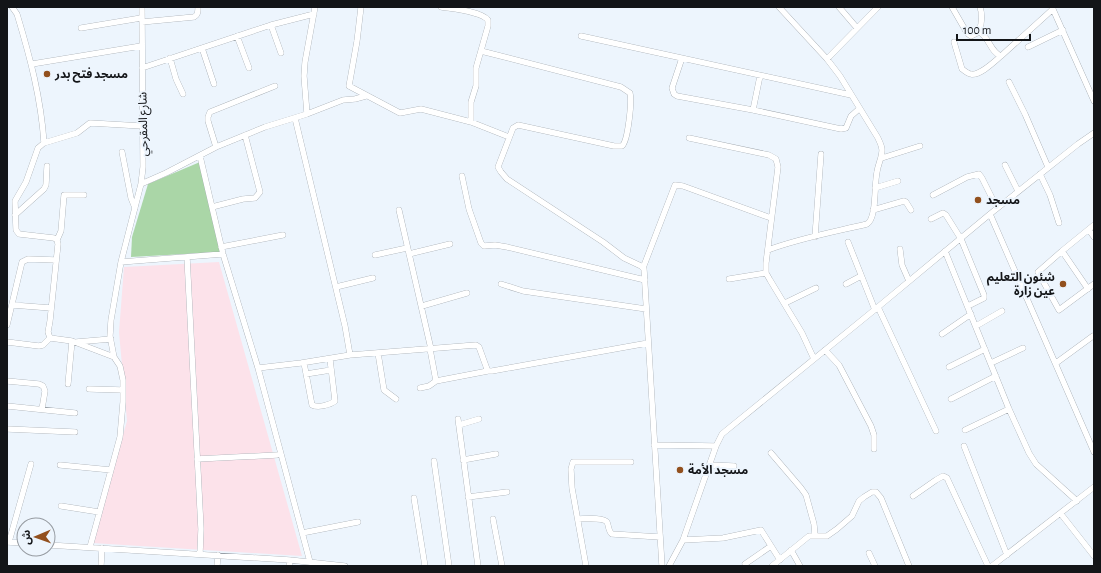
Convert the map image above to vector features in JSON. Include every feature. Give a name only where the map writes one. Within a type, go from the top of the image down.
[{"type":"street","points":[[12,7],[17,14],[32,64],[38,90],[44,143]]},
{"type":"street","name":"شارع المقرحي","points":[[90,547],[120,437],[123,380],[120,366],[114,357],[111,339],[111,320],[121,262],[141,184],[143,167],[141,46],[142,7]]},
{"type":"street","points":[[81,28],[142,20],[194,17],[197,16],[198,7]]},
{"type":"street","points":[[308,114],[305,98],[304,76],[315,7]]},
{"type":"street","points":[[360,7],[357,41],[349,86],[400,113],[421,109],[471,122],[509,136]]},
{"type":"street","points":[[441,7],[485,16],[489,23],[476,68],[476,86],[471,102],[471,122]]},
{"type":"street","points":[[768,250],[785,244],[867,224],[872,219],[876,172],[882,158],[881,144],[828,59],[779,7]]},
{"type":"street","points":[[839,7],[857,28]]},
{"type":"street","points":[[828,59],[878,7]]},
{"type":"street","points":[[952,7],[969,35],[972,36],[979,32],[982,22],[980,7]]},
{"type":"street","points":[[954,42],[962,69],[971,74],[976,74],[987,68],[1001,56],[1053,8],[1094,101]]},
{"type":"street","points":[[142,68],[271,25],[314,14]]},
{"type":"street","points":[[271,25],[280,53]]},
{"type":"street","points":[[1028,47],[1063,30]]},
{"type":"street","points":[[979,32],[983,35],[995,53],[1001,56]]},
{"type":"street","points":[[237,36],[249,68]]},
{"type":"street","points":[[581,36],[851,95]]},
{"type":"street","points":[[32,64],[141,46]]},
{"type":"street","points":[[202,48],[214,84]]},
{"type":"street","points":[[481,51],[621,87],[630,93],[631,98],[628,128],[625,143],[622,146],[614,146],[523,125],[514,126],[498,164],[499,170],[503,175],[603,242],[624,258],[643,268]]},
{"type":"street","points":[[170,58],[176,79],[183,94]]},
{"type":"street","points":[[682,58],[672,88],[674,94],[844,130],[848,126],[851,116],[860,109]]},
{"type":"street","points":[[753,110],[760,76]]},
{"type":"street","points":[[1009,82],[1025,114],[1048,168]]},
{"type":"street","points":[[216,147],[208,121],[210,112],[275,86]]},
{"type":"street","points":[[141,184],[216,147],[265,127],[308,114],[343,100],[366,96]]},
{"type":"street","points":[[295,118],[345,326],[350,355]]},
{"type":"street","points":[[57,240],[54,238],[19,234],[16,230],[16,198],[26,182],[38,148],[44,143],[77,133],[90,123],[142,126]]},
{"type":"street","points":[[669,566],[683,540],[716,446],[722,434],[1018,191],[1094,133]]},
{"type":"street","points":[[212,207],[243,199],[255,198],[260,192],[245,135]]},
{"type":"street","points":[[689,138],[769,155],[776,159],[778,167],[771,218],[766,273],[802,333],[814,359]]},
{"type":"street","points":[[882,158],[920,146]]},
{"type":"street","points":[[122,152],[131,198],[135,208]]},
{"type":"street","points":[[815,237],[821,154]]},
{"type":"street","points":[[200,156],[221,247],[258,368],[310,562]]},
{"type":"street","points":[[1005,165],[1018,191]]},
{"type":"street","points":[[15,215],[44,189],[46,185],[47,166]]},
{"type":"street","points":[[933,195],[967,177],[979,174],[997,208]]},
{"type":"street","points":[[1040,174],[1050,195],[1059,223]]},
{"type":"street","points":[[462,176],[469,209],[481,243],[484,246],[507,247],[645,280]]},
{"type":"street","points":[[875,188],[898,181]]},
{"type":"street","points":[[662,566],[645,280],[643,268],[676,184],[771,218]]},
{"type":"street","points":[[50,338],[48,332],[58,244],[57,240],[61,231],[64,195],[84,195]]},
{"type":"street","points":[[873,210],[904,201],[911,210]]},
{"type":"street","points":[[399,210],[422,306],[436,381]]},
{"type":"street","points":[[931,218],[941,213],[945,214],[961,239],[984,294],[984,298],[968,306]]},
{"type":"street","points":[[990,214],[1094,452]]},
{"type":"street","points":[[1094,225],[1038,272],[1059,310],[1094,284]]},
{"type":"street","points":[[1088,230],[1094,237]]},
{"type":"street","points":[[221,247],[282,235]]},
{"type":"street","points":[[848,242],[876,309],[936,431]]},
{"type":"street","points":[[375,255],[450,244]]},
{"type":"street","points":[[900,249],[902,265],[909,281]]},
{"type":"street","points":[[945,251],[1009,409],[1029,453],[1036,464],[1077,501]]},
{"type":"street","points":[[1062,251],[1088,289]]},
{"type":"street","points":[[121,262],[223,254]]},
{"type":"street","points":[[187,257],[201,529],[200,553]]},
{"type":"street","points":[[7,325],[22,262],[28,259],[56,260]]},
{"type":"street","points":[[729,279],[766,273]]},
{"type":"street","points":[[846,284],[861,276]]},
{"type":"street","points":[[336,288],[373,278]]},
{"type":"street","points":[[501,284],[523,291],[646,308]]},
{"type":"street","points":[[785,303],[816,288]]},
{"type":"street","points":[[422,306],[467,293]]},
{"type":"street","points":[[12,305],[51,308]]},
{"type":"street","points":[[976,326],[1002,311]]},
{"type":"street","points":[[942,334],[971,314]]},
{"type":"street","points":[[1056,363],[1093,336]]},
{"type":"street","points":[[50,338],[73,342],[114,357]]},
{"type":"street","points":[[7,342],[39,346],[43,345],[50,338]]},
{"type":"street","points":[[73,342],[111,339]]},
{"type":"street","points":[[68,384],[73,342]]},
{"type":"street","points":[[420,388],[429,386],[436,381],[488,371],[505,370],[648,343]]},
{"type":"street","points":[[258,368],[304,363],[350,355],[430,349],[468,344],[478,345],[488,371]]},
{"type":"street","points":[[991,362],[1023,348]]},
{"type":"street","points":[[949,366],[985,349]]},
{"type":"street","points":[[825,350],[839,365],[871,426],[874,436],[874,449]]},
{"type":"street","points":[[378,353],[384,390],[396,399]]},
{"type":"street","points":[[304,363],[312,405],[315,407],[332,404],[335,401],[330,359]]},
{"type":"street","points":[[306,374],[331,370]]},
{"type":"street","points":[[951,398],[996,376]]},
{"type":"street","points":[[7,381],[39,384],[43,386],[45,391],[42,410]]},
{"type":"street","points":[[89,389],[122,390]]},
{"type":"street","points":[[7,406],[75,413]]},
{"type":"street","points":[[965,430],[1009,409]]},
{"type":"street","points":[[478,566],[458,422],[479,419]]},
{"type":"street","points":[[7,429],[75,432]]},
{"type":"street","points":[[654,445],[716,446]]},
{"type":"street","points":[[964,446],[1007,555]]},
{"type":"street","points":[[771,453],[806,496],[814,524],[815,535]]},
{"type":"street","points":[[463,460],[496,454]]},
{"type":"street","points":[[197,459],[277,455]]},
{"type":"street","points":[[434,461],[449,566]]},
{"type":"street","points":[[586,566],[572,488],[571,469],[573,462],[631,462]]},
{"type":"street","points":[[8,542],[31,464]]},
{"type":"street","points":[[60,465],[111,470]]},
{"type":"street","points":[[709,466],[734,466]]},
{"type":"street","points":[[913,496],[936,480],[944,476],[947,478],[988,566]]},
{"type":"street","points":[[992,566],[1094,488]]},
{"type":"street","points":[[468,496],[507,492]]},
{"type":"street","points":[[772,566],[809,536],[827,536],[837,529],[852,516],[860,501],[864,497],[872,492],[876,492],[881,498],[909,566]]},
{"type":"street","points":[[414,498],[425,566]]},
{"type":"street","points":[[61,506],[99,512]]},
{"type":"street","points":[[1061,514],[1093,554]]},
{"type":"street","points":[[578,519],[591,518],[604,520],[607,523],[609,532],[612,534],[660,537]]},
{"type":"street","points":[[494,519],[502,566]]},
{"type":"street","points":[[302,533],[358,522]]},
{"type":"street","points":[[683,540],[723,538],[761,530],[780,560]]},
{"type":"street","points":[[56,545],[218,554],[345,566]]},
{"type":"street","points":[[745,564],[771,546]]},
{"type":"street","points":[[101,566],[102,548]]},
{"type":"street","points":[[791,550],[800,566]]},
{"type":"street","points":[[869,553],[875,566]]},
{"type":"street","points":[[217,566],[218,554]]},
{"type":"street","points":[[289,566],[290,560]]},
{"type":"shaded area","points":[[219,262],[302,556],[92,543],[127,421],[119,332],[124,267]]},
{"type":"green space","points":[[200,162],[221,252],[131,257],[132,237],[148,184]]},
{"type":"place","name":"مسجد فتح بدر","points":[[47,74]]},
{"type":"place","name":"مسجد","points":[[978,200]]},
{"type":"place","name":"شئون التعليم عين زارة","points":[[1063,284]]},
{"type":"place","name":"مسجد الأمة","points":[[680,470]]}]
